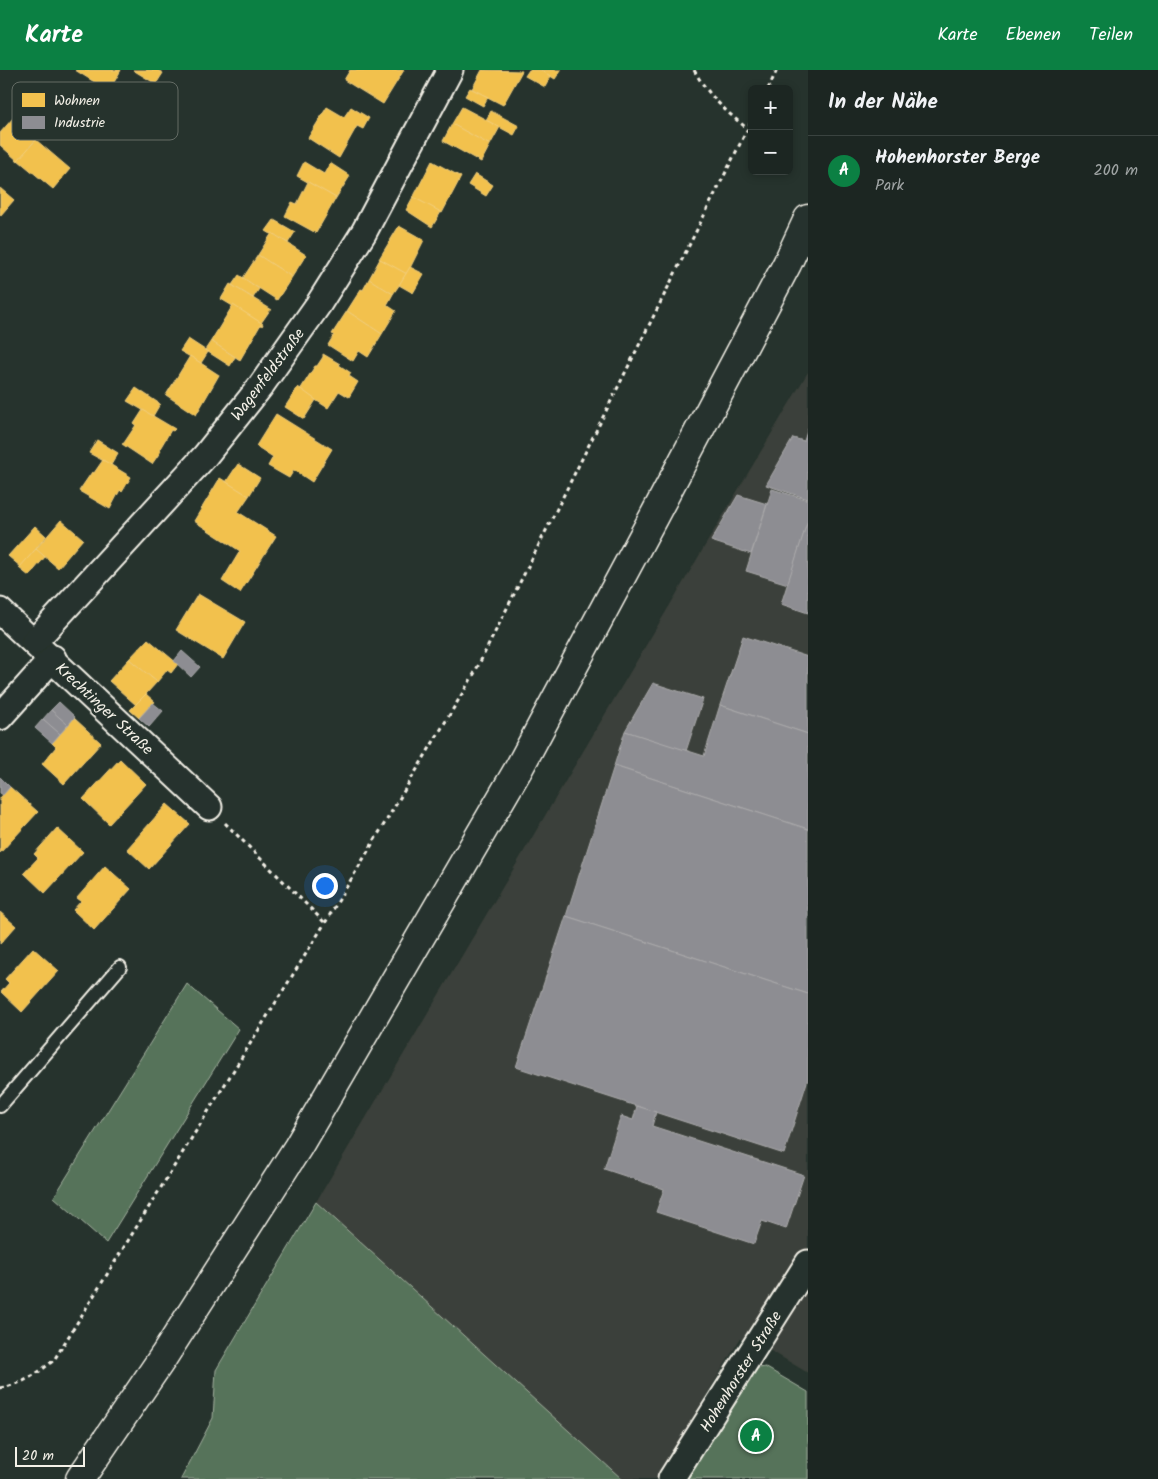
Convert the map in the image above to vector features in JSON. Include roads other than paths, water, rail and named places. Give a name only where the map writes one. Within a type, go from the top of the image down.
[{"type":"main road","points":[[80,1479],[164,1356],[298,1147],[519,768],[659,508],[782,273],[808,219]]},
{"type":"street","name":"Wagenfeldstraße","points":[[34,642],[205,456],[260,387],[318,305],[364,232],[450,70]]},
{"type":"street","name":"Krechtinger Straße","points":[[0,611],[209,807]]},
{"type":"street","points":[[0,717],[52,658]]},
{"type":"street","name":"Hohenhorster Straße","points":[[671,1479],[808,1263]]},
{"type":"lane","points":[[0,1106],[120,967]]},
{"type":"place","name":"Hohenhorster Berge","points":[[756,1436]]}]
